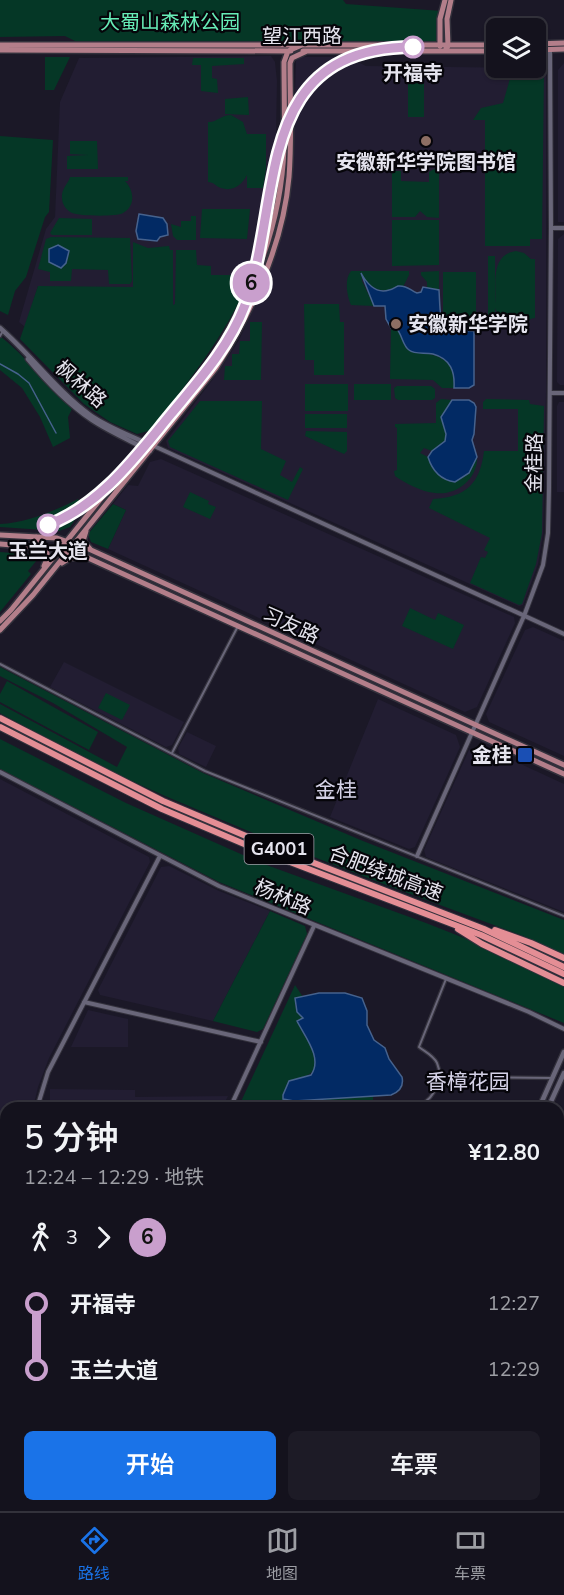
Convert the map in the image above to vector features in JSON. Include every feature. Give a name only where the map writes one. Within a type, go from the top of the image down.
[{"type":"highway","name":"合肥绕城高速","points":[[0,718],[163,801],[447,918],[564,974]]},
{"type":"highway","name":"合肥绕城高速","points":[[0,728],[162,809],[256,849],[447,918],[484,929],[564,967]]},
{"type":"highway","points":[[447,918],[531,943],[564,958]]},
{"type":"highway","points":[[447,918],[482,944],[564,983]]},
{"type":"main road","points":[[440,46],[440,19],[445,0]]},
{"type":"main road","points":[[446,49],[447,19],[451,0]]},
{"type":"main road","points":[[546,48],[564,43]]},
{"type":"main road","name":"望江西路","points":[[0,45],[440,46],[446,49],[486,46]]},
{"type":"main road","points":[[271,45],[288,51],[302,45]]},
{"type":"main road","points":[[546,46],[564,49]]},
{"type":"main road","name":"望江西路","points":[[0,50],[486,51]]},
{"type":"main road","points":[[266,51],[279,55],[287,62]]},
{"type":"main road","points":[[0,630],[52,572],[216,368],[260,288],[282,218],[289,179],[288,51]]},
{"type":"main road","points":[[287,62],[307,51]]},
{"type":"main road","points":[[0,621],[145,445],[200,376],[226,339],[254,283],[268,242],[281,177],[287,74]]},
{"type":"main road","name":"枫林路","points":[[1,332],[26,351],[55,385],[86,411],[152,448]]},
{"type":"main road","points":[[57,538],[67,535],[78,527],[87,528]]},
{"type":"main road","points":[[87,528],[83,540],[91,550]]},
{"type":"main road","name":"习友路","points":[[0,535],[57,538],[91,550],[564,765]]},
{"type":"main road","points":[[36,537],[40,542],[35,547],[47,553],[41,573]]},
{"type":"main road","name":"习友路","points":[[0,544],[60,549],[86,557],[564,774]]},
{"type":"main road","points":[[57,565],[70,558],[86,557]]},
{"type":"main road","points":[[46,567],[52,572]]},
{"type":"main road","points":[[542,1102],[564,1053]]},
{"type":"main road","points":[[551,1102],[564,1073]]},
{"type":"street","name":"金桂路","points":[[417,856],[524,616],[543,565],[548,533],[550,393],[549,47]]},
{"type":"street","points":[[551,228],[564,228]]},
{"type":"street","points":[[550,393],[564,393]]},
{"type":"street","points":[[152,448],[564,634]]},
{"type":"street","points":[[172,753],[237,626]]},
{"type":"street","points":[[0,664],[205,771],[564,916]]},
{"type":"street","name":"杨林路","points":[[0,772],[219,886],[529,1011],[564,1029]]},
{"type":"street","points":[[39,1102],[48,1072],[160,856]]},
{"type":"street","points":[[233,1102],[314,926]]},
{"type":"street","points":[[426,1102],[434,1095],[439,1077],[437,1064],[431,1055],[419,1047],[446,978]]},
{"type":"street","points":[[84,1002],[261,1042]]},
{"type":"street","points":[[439,1077],[553,1078]]},
{"type":"shaded area","points":[[271,56],[275,62],[277,81],[276,134],[269,205],[254,265],[152,325],[38,286],[25,327],[19,322],[46,229],[55,217],[60,102],[79,58]]},
{"type":"shaded area","name":"安徽新华学院","points":[[300,57],[348,57],[366,66],[486,67],[486,78],[546,78],[546,393],[543,533],[538,564],[523,605],[519,606],[168,448],[166,441],[219,371],[239,340],[266,282],[276,254],[292,181],[296,61]]},
{"type":"shaded area","points":[[564,63],[564,222],[558,222],[558,70]]},
{"type":"shaded area","points":[[564,234],[564,385],[560,385],[557,382],[558,239]]},
{"type":"shaded area","points":[[559,402],[564,402],[564,492],[557,492],[557,406]]},
{"type":"shaded area","points":[[161,459],[514,617],[515,623],[477,707],[465,712],[108,549],[126,510],[113,504],[128,485],[138,486],[150,462]]},
{"type":"shaded area","points":[[533,627],[564,641],[564,756],[489,722],[486,714],[525,630]]},
{"type":"shaded area","points":[[64,662],[184,722],[172,745],[166,747],[50,687]]},
{"type":"shaded area","points":[[378,699],[456,735],[460,747],[415,847],[409,849],[330,817]]},
{"type":"shaded area","points":[[187,732],[216,746],[206,767],[179,754],[178,748]]},
{"type":"shaded area","points":[[482,746],[564,784],[564,912],[426,857],[424,850],[469,750]]},
{"type":"shaded area","points":[[0,779],[149,857],[150,862],[49,1058],[34,1102],[0,1102]]},
{"type":"shaded area","points":[[169,866],[219,891],[270,911],[213,1021],[100,995],[98,990],[161,867]]},
{"type":"shaded area","points":[[88,1010],[128,1019],[128,1047],[71,1047]]},
{"type":"shaded area","points":[[50,1089],[135,1090],[135,1097],[228,1096],[225,1102],[50,1102]]},
{"type":"green space","name":"大蜀山森林公园","points":[[0,0],[343,0],[346,4],[442,11],[440,46],[83,45],[65,36],[0,37]]},
{"type":"green space","points":[[45,57],[70,57],[54,90],[45,90]]},
{"type":"green space","points":[[193,58],[244,58],[244,64],[212,66],[212,78],[217,79],[218,93],[201,91],[201,65],[192,65]]},
{"type":"green space","points":[[410,76],[424,78],[424,117],[408,117],[408,78]]},
{"type":"green space","points":[[510,78],[544,78],[542,239],[530,239],[530,246],[485,246],[485,120],[473,120],[481,108],[503,103]]},
{"type":"green space","points":[[248,97],[249,115],[225,114],[225,99]]},
{"type":"green space","points":[[231,115],[243,122],[247,134],[266,134],[266,169],[263,188],[247,188],[247,175],[240,185],[229,189],[208,182],[208,122]]},
{"type":"green space","points":[[0,136],[53,140],[49,212],[45,217],[26,277],[15,291],[8,315],[0,311]]},
{"type":"green space","points":[[70,141],[97,141],[98,169],[67,169],[67,156],[88,155],[70,154]]},
{"type":"green space","points":[[439,169],[439,218],[427,217],[420,211],[415,217],[392,217],[392,171],[401,171],[401,181],[429,182],[429,172]]},
{"type":"green space","points":[[70,177],[128,177],[128,181],[125,181],[132,193],[132,202],[123,213],[113,215],[72,213],[65,207],[62,198]]},
{"type":"green space","points":[[202,209],[250,209],[247,239],[200,238]]},
{"type":"green space","points":[[191,216],[196,216],[196,240],[177,240],[173,236],[171,224],[181,227],[181,221],[191,221]]},
{"type":"green space","points":[[59,218],[92,219],[92,235],[52,235],[50,233]]},
{"type":"green space","points":[[392,220],[439,220],[439,265],[392,266]]},
{"type":"green space","points":[[51,237],[130,238],[132,281],[130,284],[109,284],[108,270],[72,269],[71,281],[50,281],[50,272],[38,269],[46,239]]},
{"type":"green space","points":[[133,242],[148,248],[169,246],[170,250],[173,250],[173,305],[175,304],[176,250],[196,250],[197,265],[211,266],[211,275],[238,275],[255,264],[235,309],[210,351],[152,430],[137,434],[110,422],[84,404],[20,339],[38,286],[133,287]]},
{"type":"green space","points":[[516,251],[535,259],[535,318],[517,325],[508,324],[499,316],[495,308],[495,322],[488,322],[488,256],[495,256],[495,280],[498,265],[507,254]]},
{"type":"green space","points":[[351,271],[409,271],[409,275],[403,287],[380,290],[367,282],[362,275],[362,281],[374,306],[351,305],[347,283]]},
{"type":"green space","points":[[439,271],[439,290],[427,288],[427,282],[421,272]]},
{"type":"green space","points":[[443,272],[476,272],[476,327],[463,327],[448,322],[443,313]]},
{"type":"green space","points":[[304,304],[339,304],[340,322],[344,322],[344,375],[314,375],[314,360],[305,360]]},
{"type":"green space","points":[[250,322],[262,322],[261,380],[224,380],[225,366],[232,366],[232,354],[239,354],[240,341],[250,341]]},
{"type":"green space","points":[[391,328],[397,329],[402,335],[407,349],[434,355],[447,362],[454,377],[454,388],[442,388],[433,380],[390,379]]},
{"type":"green space","points":[[0,336],[72,409],[68,417],[70,438],[53,447],[40,417],[22,388],[0,370]]},
{"type":"green space","points":[[305,384],[348,384],[348,411],[305,411]]},
{"type":"green space","points":[[354,384],[391,384],[391,400],[354,400]]},
{"type":"green space","points":[[397,386],[431,386],[435,389],[435,398],[432,400],[398,400],[395,398],[394,388]]},
{"type":"green space","points":[[441,399],[452,400],[441,417],[446,434],[445,441],[432,451],[424,448],[420,453],[428,457],[435,472],[451,482],[467,473],[477,457],[470,479],[458,489],[443,493],[414,487],[395,476],[394,471],[397,470],[397,428],[395,424],[436,423],[436,403]]},
{"type":"green space","points":[[486,399],[529,400],[530,404],[544,406],[542,533],[536,564],[522,604],[519,605],[470,583],[481,557],[485,558],[488,552],[484,550],[490,538],[429,508],[433,499],[463,492],[469,487],[479,472],[484,451],[518,451],[518,409],[483,409],[483,402]]},
{"type":"green space","points":[[200,401],[262,401],[261,449],[286,461],[280,475],[292,482],[300,467],[303,469],[288,500],[170,447],[168,441]]},
{"type":"green space","points":[[305,414],[347,414],[347,428],[305,428]]},
{"type":"green space","points":[[306,431],[347,432],[347,451],[344,454],[305,436]]},
{"type":"green space","points":[[190,492],[216,507],[210,519],[183,507]]},
{"type":"green space","points":[[78,499],[83,508],[70,527],[59,531],[0,527],[0,524],[40,516]]},
{"type":"green space","points":[[113,504],[126,510],[108,549],[91,542],[88,534]]},
{"type":"green space","points":[[0,552],[36,555],[40,561],[37,560],[28,571],[31,574],[0,612]]},
{"type":"green space","points":[[410,608],[435,620],[438,613],[464,625],[453,649],[402,626]]},
{"type":"green space","points":[[0,667],[203,773],[363,841],[564,920],[564,954],[526,937],[260,836],[88,761],[0,713],[0,704],[117,767],[127,747],[53,703],[0,676]]},
{"type":"green space","points":[[7,681],[98,732],[89,750],[0,702],[0,694]]},
{"type":"green space","points":[[106,693],[130,705],[122,720],[98,708]]},
{"type":"green space","points":[[0,739],[126,803],[261,863],[464,938],[564,986],[564,1023],[219,882],[0,769]]},
{"type":"green space","points":[[270,911],[305,926],[307,934],[263,1029],[257,1032],[213,1021]]},
{"type":"green space","points":[[295,985],[303,997],[295,1004],[297,1012],[303,1018],[297,1021],[315,1056],[315,1064],[313,1071],[306,1076],[294,1079],[283,1099],[285,1101],[373,1096],[373,1102],[241,1102]]},
{"type":"water","points":[[139,214],[163,218],[167,224],[168,235],[160,237],[157,241],[138,239],[136,231]]},
{"type":"water","points":[[58,245],[69,251],[66,263],[61,268],[49,262],[49,249]]},
{"type":"water","points":[[361,273],[369,284],[380,291],[398,286],[406,287],[417,293],[421,292],[423,287],[439,290],[443,323],[453,329],[474,331],[474,385],[469,388],[454,388],[453,372],[444,359],[433,354],[411,352],[397,329],[391,328],[386,319],[385,306],[374,306]]},
{"type":"water","points":[[452,400],[469,400],[476,407],[472,440],[477,457],[469,473],[455,482],[438,474],[428,457],[445,441],[446,434],[441,417]]},
{"type":"water","points":[[319,993],[345,993],[362,998],[367,1011],[367,1025],[374,1040],[385,1048],[389,1059],[402,1077],[402,1086],[396,1092],[391,1095],[294,1101],[283,1099],[289,1081],[311,1075],[315,1062],[312,1048],[297,1021],[303,1018],[297,1012],[295,998]]},
{"type":"waterway","points":[[0,364],[29,383],[56,433]]},
{"type":"metro line","name":"6","points":[[48,525],[86,504],[110,484],[213,364],[231,337],[245,305],[256,268],[278,149],[287,121],[296,105],[326,72],[360,53],[392,47],[413,47]]},
{"type":"place","name":"开福寺","points":[[413,47]]},
{"type":"place","name":"安徽新华学院图书馆","points":[[426,141]]},
{"type":"place","name":"安徽新华学院","points":[[396,324]]},
{"type":"place","name":"玉兰大道","points":[[48,525]]},
{"type":"place","name":"金桂","points":[[525,755]]},
{"type":"district","name":"金桂","points":[[336,790]]},
{"type":"district","name":"香樟花园","points":[[468,1082]]}]
